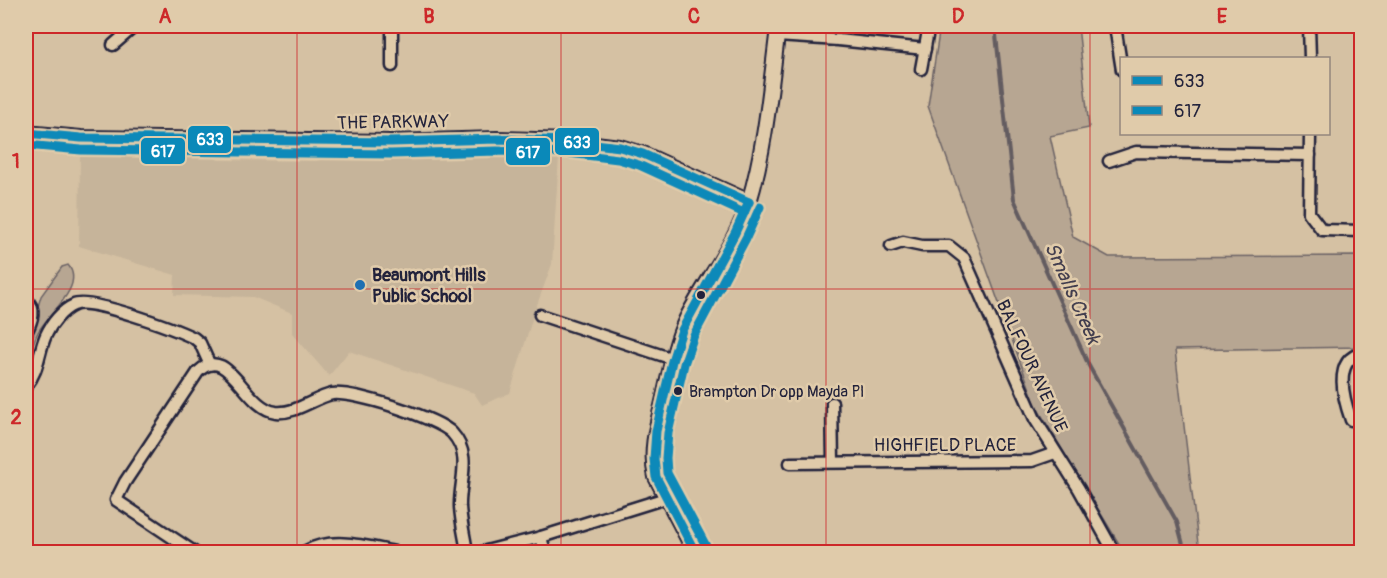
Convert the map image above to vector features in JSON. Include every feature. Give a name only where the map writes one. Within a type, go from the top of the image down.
[{"type":"street","points":[[113,45],[135,26]]},
{"type":"street","points":[[392,26],[392,66]]},
{"type":"street","points":[[921,69],[928,26]]},
{"type":"street","points":[[1115,26],[1120,57]]},
{"type":"street","points":[[1309,26],[1310,57]]},
{"type":"street","points":[[695,552],[656,477],[653,464],[654,447],[673,359],[687,320],[734,239],[749,202],[765,126],[777,31],[838,40],[925,48]]},
{"type":"street","name":"THE PARKWAY","points":[[26,133],[81,138],[391,142],[497,139],[570,141],[620,147],[643,154],[749,202]]},
{"type":"street","points":[[1310,135],[1309,213],[1322,230],[1362,231]]},
{"type":"street","points":[[1109,161],[1136,152],[1310,154]]},
{"type":"street","name":"BALFOUR AVENUE","points":[[891,246],[903,242],[922,246],[949,246],[964,258],[1035,419],[1079,489],[1114,552]]},
{"type":"street","points":[[26,299],[32,307],[33,314],[26,333]]},
{"type":"street","points":[[26,386],[37,368],[43,342],[52,325],[65,310],[74,304],[84,302],[194,338],[200,343],[209,363]]},
{"type":"street","points":[[540,315],[673,359]]},
{"type":"street","points":[[1351,420],[1344,401],[1343,376],[1347,362],[1352,356],[1362,353]]},
{"type":"street","points":[[194,552],[116,500],[124,482],[198,372],[209,363],[223,366],[258,405],[275,412],[285,412],[335,394],[348,394],[376,401],[443,426],[452,433],[463,453],[465,465],[460,506],[467,552]]},
{"type":"street","points":[[832,403],[833,462]]},
{"type":"street","name":"HIGHFIELD PLACE","points":[[790,463],[1032,461],[1056,453]]},
{"type":"street","points":[[482,552],[541,537],[666,498]]},
{"type":"street","points":[[541,537],[545,552]]},
{"type":"street","points":[[304,552],[326,544],[343,543],[395,552]]},
{"type":"shaded area","points":[[938,26],[1078,26],[1089,128],[1050,136],[1073,237],[1109,257],[1361,256],[1361,347],[1175,350],[1199,552],[1124,552],[1036,406],[928,106],[939,33]]},
{"type":"shaded area","name":"Beaumont Hills Public School","points":[[80,156],[210,156],[219,160],[316,161],[337,156],[559,156],[552,264],[534,313],[510,393],[482,405],[474,393],[349,351],[329,376],[292,333],[292,313],[253,297],[174,295],[175,275],[79,246]]},
{"type":"shaded area","points":[[68,265],[72,273],[69,291],[38,332],[26,368],[26,340],[41,296],[62,267]]},
{"type":"waterway","name":"Smalls Creek","points":[[995,26],[1014,199],[1089,366],[1177,522],[1185,552]]},
{"type":"transit line","name":"633","points":[[26,133],[81,138],[391,142],[497,139],[570,141],[620,147],[643,154],[749,202]]},
{"type":"transit line","name":"617","points":[[26,145],[81,150],[391,154],[497,151],[569,153],[618,159],[639,165],[744,213]]},
{"type":"transit line","name":"633","points":[[695,552],[656,477],[654,459],[656,431],[672,361],[682,330],[735,233],[749,202]]},
{"type":"transit line","name":"617","points":[[706,546],[667,473],[668,433],[684,364],[694,335],[760,207]]},
{"type":"place","name":"Beaumont Hills Public School","points":[[360,285]]},
{"type":"place","name":"Brampton Dr opp Mayda Pl","points":[[678,391]]}]
